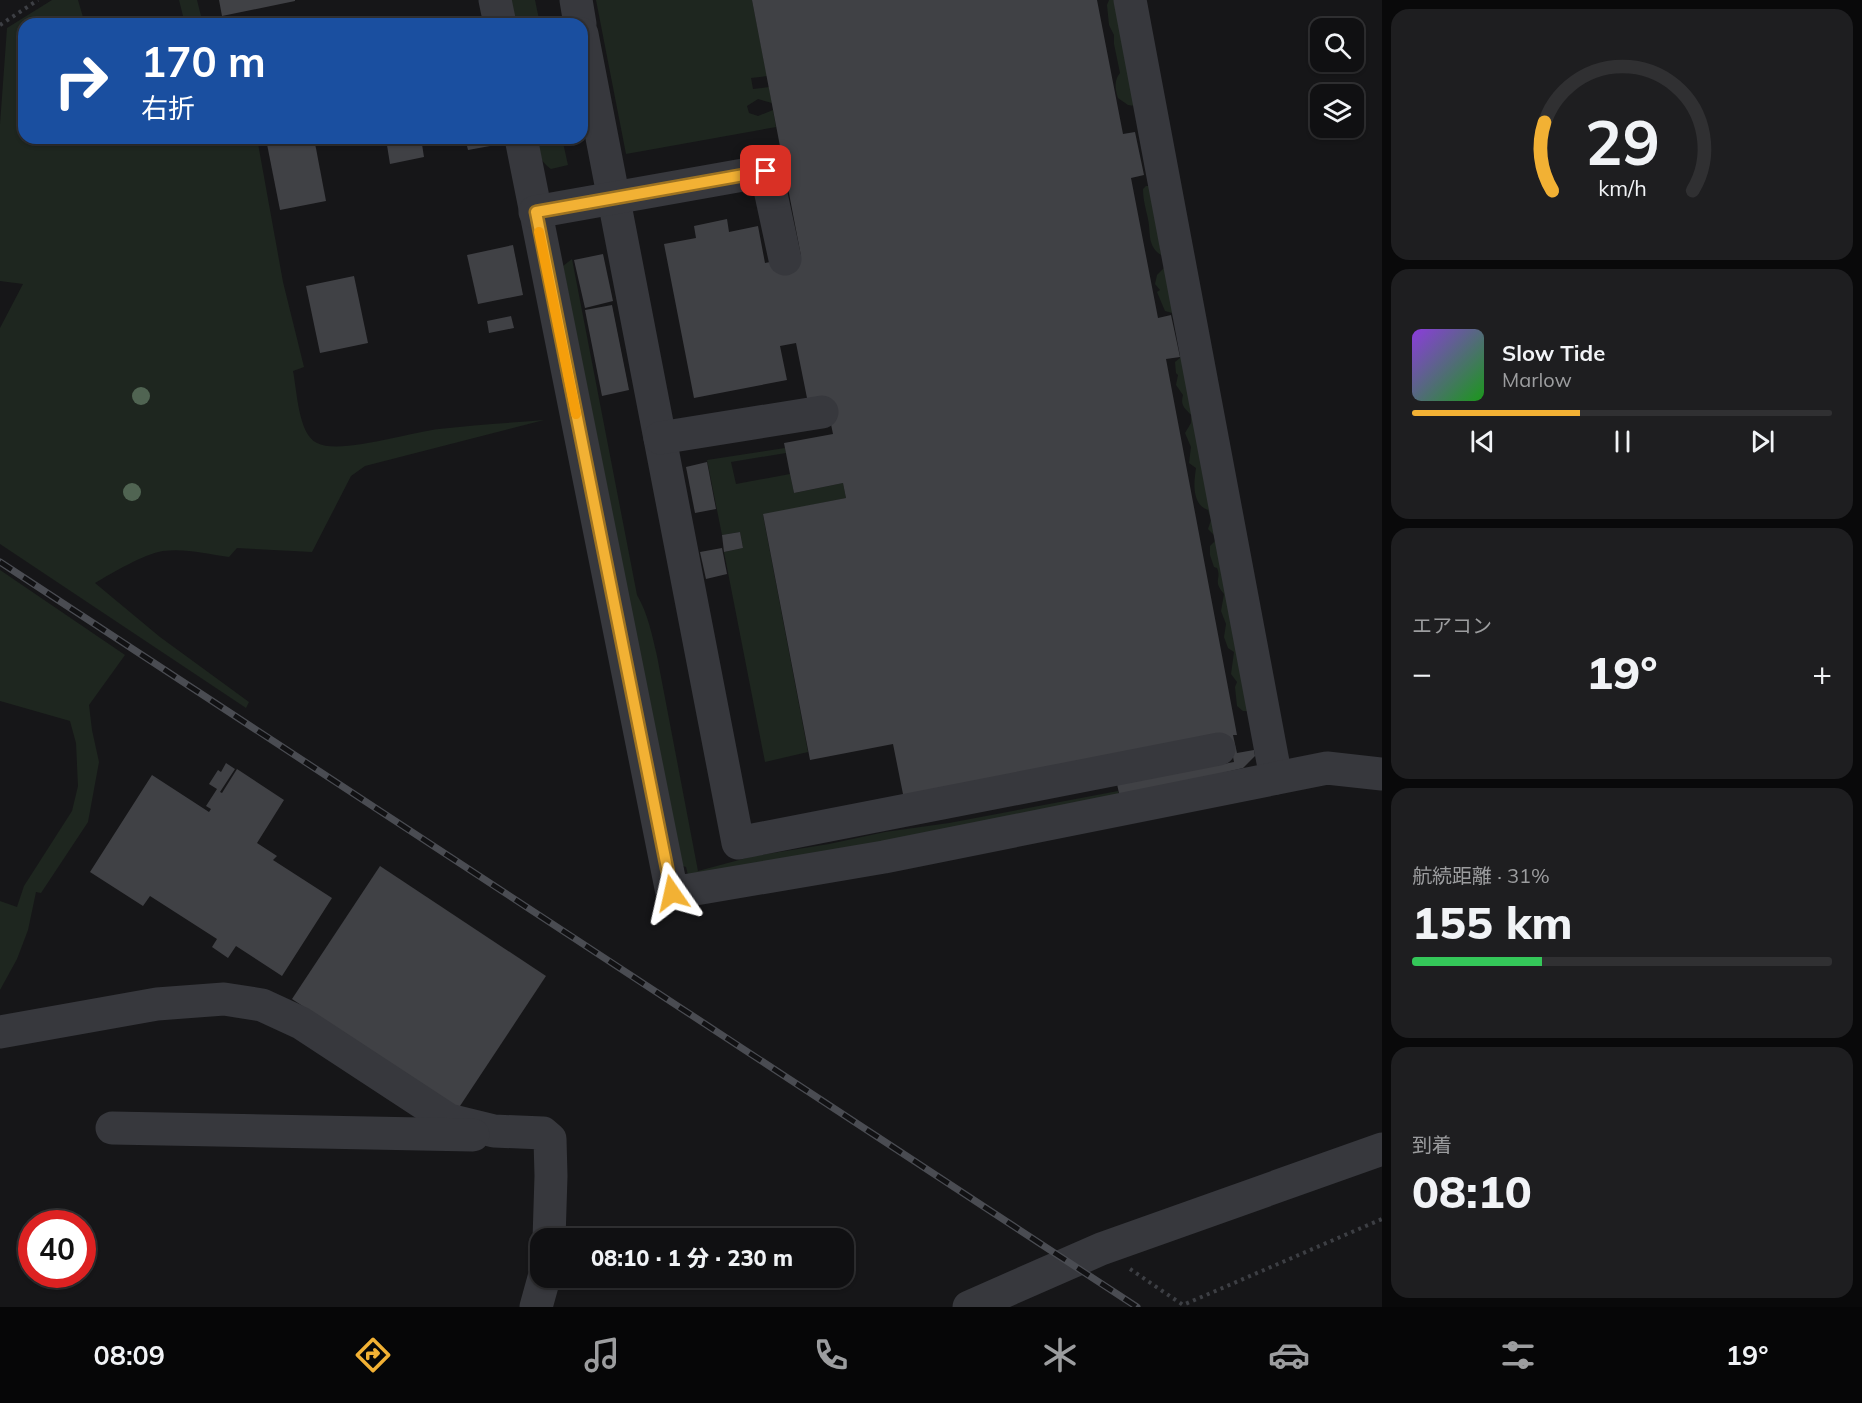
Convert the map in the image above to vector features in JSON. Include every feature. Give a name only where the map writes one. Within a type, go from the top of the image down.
[{"type":"street","points":[[495,0],[499,18]]},
{"type":"street","points":[[576,0],[579,18]]},
{"type":"street","points":[[1130,0],[1276,778]]},
{"type":"street","points":[[588,66],[738,843],[1219,749]]},
{"type":"street","points":[[522,144],[672,893],[884,857],[1327,768],[1382,774]]},
{"type":"street","points":[[536,212],[766,171],[785,259]]},
{"type":"street","points":[[660,438],[822,412]]},
{"type":"street","points":[[0,1032],[157,1004],[224,999],[262,1005],[301,1023],[449,1120],[494,1131],[543,1133],[550,1138],[549,1228]]},
{"type":"street","points":[[112,1128],[482,1136],[494,1131]]},
{"type":"street","points":[[969,1307],[1101,1249],[1382,1149]]},
{"type":"street","points":[[536,1307],[541,1288]]},
{"type":"path","points":[[0,25],[38,0]]},
{"type":"path","points":[[1101,1249],[1183,1305],[1382,1219]]},
{"type":"shaded area","points":[[52,0],[78,0],[83,18],[23,18]]},
{"type":"shaded area","points":[[179,0],[197,0],[202,18],[184,18]]},
{"type":"shaded area","points":[[510,0],[535,0],[539,18],[514,18]]},
{"type":"shaded area","points":[[596,0],[752,0],[767,76],[751,78],[753,89],[769,87],[772,103],[758,99],[747,106],[749,113],[758,116],[773,110],[776,127],[626,154]]},
{"type":"shaded area","points":[[1109,0],[1119,0],[1135,106],[1128,105],[1117,95],[1116,82],[1120,73],[1114,35],[1109,25],[1107,5]]},
{"type":"shaded area","points":[[18,21],[18,144],[258,144],[283,282],[304,367],[293,371],[297,400],[306,431],[317,443],[327,446],[358,445],[439,429],[544,420],[365,466],[351,476],[312,552],[237,548],[229,557],[188,551],[163,551],[138,560],[95,583],[160,637],[249,702],[246,708],[0,544],[0,328],[23,284],[0,281],[0,124],[7,28]]},
{"type":"shaded area","points":[[537,144],[563,144],[568,165],[551,169],[540,156]]},
{"type":"shaded area","points":[[1146,186],[1152,186],[1161,255],[1153,248],[1150,239],[1143,193]]},
{"type":"shaded area","points":[[572,259],[637,595],[647,617],[657,656],[698,871],[754,856],[1118,791],[1120,801],[689,879],[686,867],[677,864],[563,266]]},
{"type":"shaded area","points":[[1165,267],[1174,321],[1172,313],[1165,311],[1157,292],[1160,290],[1155,284],[1157,275]]},
{"type":"shaded area","points":[[1180,352],[1249,711],[1243,711],[1237,706],[1235,687],[1237,682],[1231,674],[1234,652],[1228,648],[1224,637],[1226,624],[1221,611],[1224,594],[1218,583],[1217,568],[1214,567],[1210,555],[1210,546],[1215,541],[1215,536],[1208,529],[1211,520],[1208,510],[1196,498],[1194,486],[1196,468],[1189,463],[1191,447],[1185,433],[1191,423],[1191,415],[1182,402],[1183,395],[1176,385],[1178,375],[1175,362],[1180,358]]},
{"type":"shaded area","points":[[785,448],[786,453],[731,462],[736,484],[790,474],[794,493],[843,483],[846,498],[763,515],[808,752],[765,762],[724,552],[743,548],[740,532],[722,535],[707,460]]},
{"type":"shaded area","points":[[0,570],[125,655],[89,705],[99,762],[88,822],[41,893],[36,892],[28,930],[17,959],[0,990],[0,901],[17,907],[24,886],[72,811],[78,786],[76,743],[70,721],[0,701]]},
{"type":"building","points":[[219,0],[295,0],[295,1],[222,16]]},
{"type":"building","points":[[752,0],[1097,0],[1123,134],[1135,132],[1144,175],[1131,178],[1158,318],[1171,315],[1180,357],[1166,359],[1237,735],[1233,735],[1237,753],[1254,750],[1255,756],[1243,768],[1120,798],[1117,784],[1234,762],[1229,736],[904,799],[893,744],[810,760],[763,514],[846,498],[843,483],[794,493],[790,474],[784,443],[833,434],[826,400],[808,403],[796,343],[780,346],[787,380],[694,398],[664,244],[696,238],[694,226],[727,219],[729,232],[758,226],[765,263],[801,256]]},
{"type":"building","points":[[267,144],[315,144],[326,201],[280,210]]},
{"type":"building","points":[[387,144],[422,144],[424,157],[390,164]]},
{"type":"building","points":[[466,144],[501,144],[468,150]]},
{"type":"building","points":[[513,245],[523,295],[478,304],[467,255]]},
{"type":"building","points":[[603,254],[613,301],[585,308],[574,260]]},
{"type":"building","points":[[354,276],[368,343],[320,353],[306,286]]},
{"type":"building","points":[[612,305],[629,390],[602,396],[585,310]]},
{"type":"building","points":[[511,316],[514,328],[489,333],[487,321]]},
{"type":"building","points":[[707,462],[716,509],[695,513],[686,467]]},
{"type":"building","points":[[740,532],[743,548],[724,552],[722,535]]},
{"type":"building","points":[[722,548],[727,574],[706,579],[700,552]]},
{"type":"building","points":[[226,763],[235,769],[220,792],[222,793],[237,769],[284,800],[257,843],[277,856],[273,860],[332,898],[282,976],[236,946],[228,958],[212,947],[217,939],[150,896],[143,906],[90,872],[152,775],[209,812],[211,809],[206,806],[217,789],[209,784],[218,770],[221,772]]},
{"type":"building","points":[[380,866],[546,976],[458,1109],[292,999]]},
{"type":"railway","points":[[0,562],[1137,1307]]},
{"type":"slow traffic","points":[[539,232],[576,414]]},
{"type":"route","points":[[672,893],[536,212],[766,171]]}]
